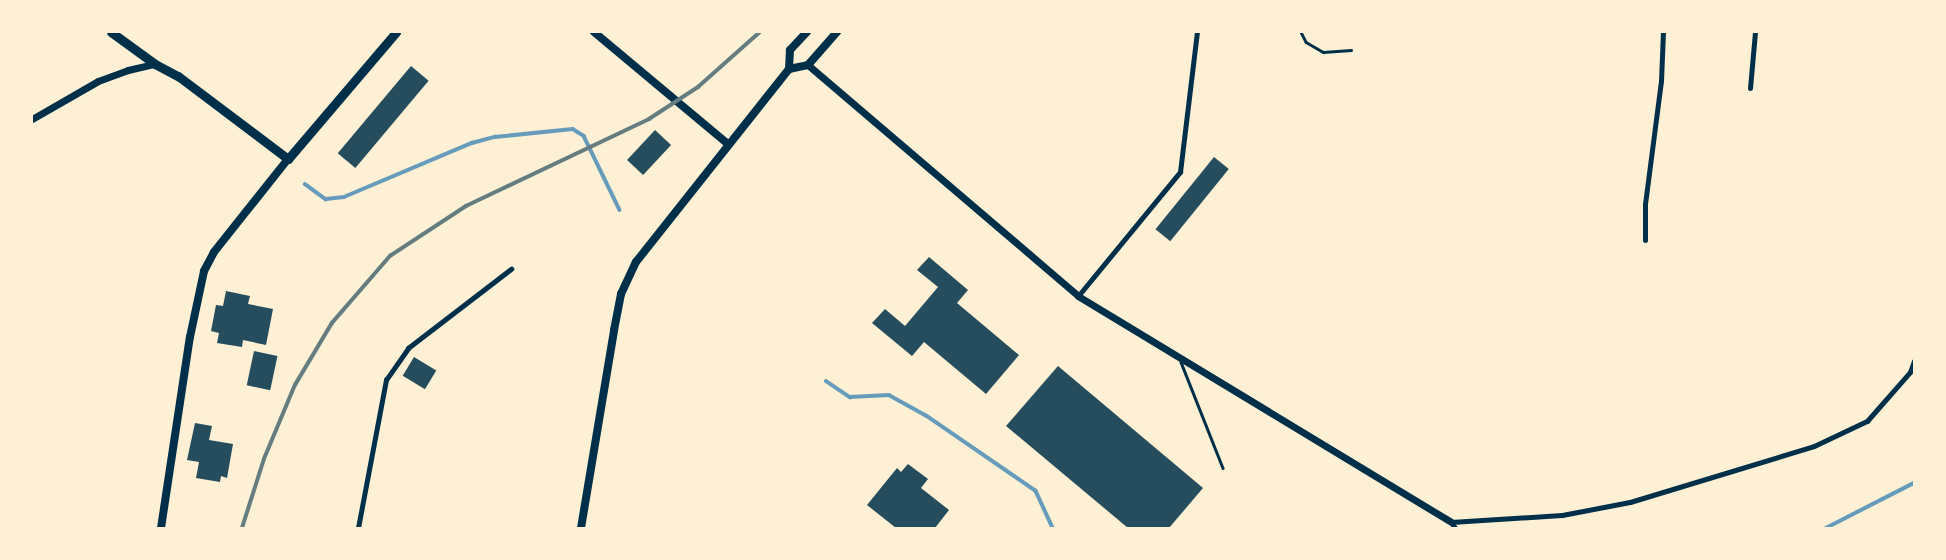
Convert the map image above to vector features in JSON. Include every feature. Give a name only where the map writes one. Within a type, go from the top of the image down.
[{"type":"main road","points":[[111,32],[155,64],[178,76],[288,159]]},
{"type":"main road","points":[[161,528],[192,325],[204,271],[214,252],[288,159],[396,32]]},
{"type":"main road","points":[[594,32],[728,144]]},
{"type":"main road","points":[[581,528],[621,294],[636,261],[789,69],[790,50],[807,32]]},
{"type":"main road","points":[[789,69],[808,65],[837,32]]},
{"type":"street","points":[[1078,296],[1180,172],[1197,32]]},
{"type":"street","points":[[1645,240],[1645,204],[1661,81],[1663,32]]},
{"type":"street","points":[[1750,88],[1755,32]]},
{"type":"street","points":[[32,119],[98,81],[128,69],[155,64]]},
{"type":"street","points":[[808,65],[1078,296],[1453,525],[1562,515],[1630,502],[1814,446],[1867,421],[1910,372],[1914,361]]},
{"type":"street","points":[[358,528],[386,380],[408,348],[511,269]]},
{"type":"lane","points":[[1301,32],[1306,42],[1323,52],[1351,51]]},
{"type":"lane","points":[[1180,359],[1223,468]]},
{"type":"building","points":[[411,66],[429,81],[355,168],[338,153]]},
{"type":"building","points":[[655,130],[671,145],[643,175],[627,160]]},
{"type":"building","points":[[1214,157],[1229,169],[1170,241],[1155,229]]},
{"type":"building","points":[[929,257],[968,290],[957,303],[1019,355],[986,394],[924,342],[912,356],[872,323],[885,309],[905,326],[938,287],[917,270]]},
{"type":"building","points":[[226,291],[250,296],[248,304],[273,309],[266,345],[243,340],[242,347],[217,343],[219,333],[211,331],[216,305],[223,306]]},
{"type":"building","points":[[254,351],[277,356],[270,390],[247,385]]},
{"type":"building","points":[[414,357],[436,370],[425,389],[403,376]]},
{"type":"building","points":[[1058,366],[1203,488],[1169,528],[1128,528],[1006,426]]},
{"type":"building","points":[[195,423],[212,426],[209,440],[233,444],[227,478],[221,476],[220,482],[196,478],[199,462],[187,460]]},
{"type":"building","points":[[908,464],[928,479],[921,488],[949,510],[935,528],[896,528],[867,505],[897,468],[901,472]]},
{"type":"waterway","points":[[305,184],[326,199],[344,197],[472,143],[495,137],[573,129],[584,136],[620,210]]},
{"type":"waterway","points":[[826,381],[850,397],[889,395],[927,416],[1036,491],[1053,528]]},
{"type":"waterway","points":[[1826,528],[1914,483]]},
{"type":"railway","points":[[242,528],[264,459],[295,385],[332,323],[390,256],[466,206],[649,119],[698,87],[760,32]]}]
